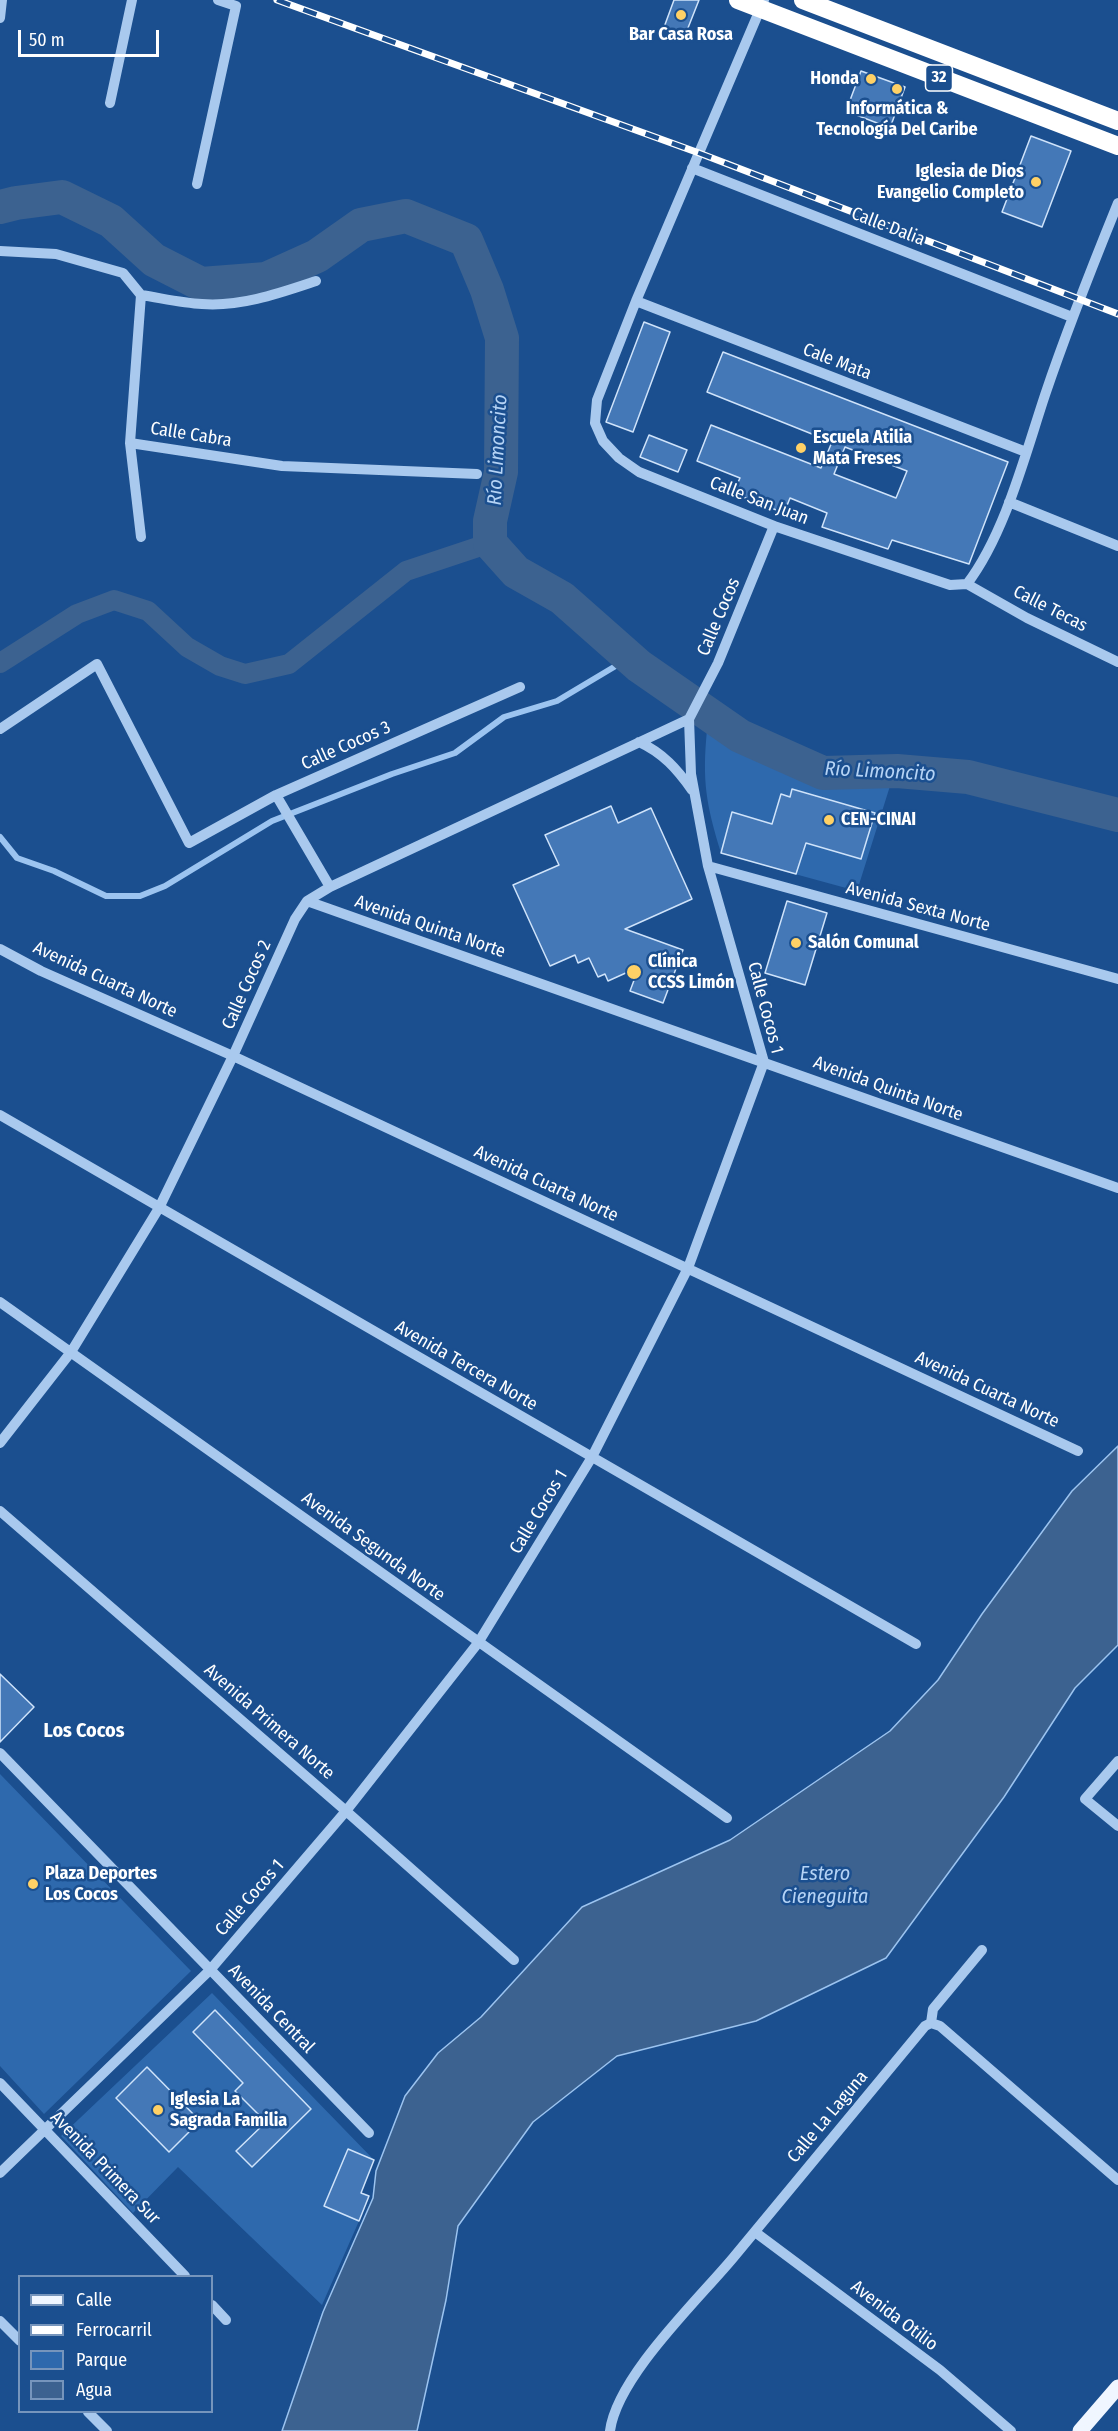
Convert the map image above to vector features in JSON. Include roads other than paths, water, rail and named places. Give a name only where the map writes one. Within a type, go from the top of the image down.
[{"type":"highway","name":"32","points":[[738,0],[762,4],[1118,146]]},
{"type":"highway","name":"32","points":[[803,0],[1118,121]]},
{"type":"main road","points":[[1080,2431],[1118,2387]]},
{"type":"street","points":[[0,18],[2,0]]},
{"type":"street","points":[[110,103],[132,0]]},
{"type":"street","points":[[197,184],[236,6],[218,0]]},
{"type":"street","name":"Calle San Juan","points":[[762,4],[636,301],[597,400],[596,423],[603,441],[619,458],[639,472],[774,526],[950,585],[967,584]]},
{"type":"street","name":"Calle Dalia","points":[[692,168],[1072,317]]},
{"type":"street","points":[[967,584],[981,567],[1009,502],[1072,317],[1118,203]]},
{"type":"street","points":[[0,251],[56,254],[123,273],[141,295],[202,304],[236,303],[272,296],[316,281]]},
{"type":"street","name":"Calle Cabra","points":[[141,295],[130,443],[282,466],[477,474]]},
{"type":"street","name":"Cale Mata","points":[[636,301],[1026,452]]},
{"type":"street","points":[[130,443],[141,537]]},
{"type":"street","points":[[1009,502],[1118,546]]},
{"type":"street","name":"Calle Cocos","points":[[689,719],[718,663],[774,526]]},
{"type":"street","name":"Calle Tecas","points":[[967,584],[1027,618],[1118,662]]},
{"type":"street","name":"Calle Cocos 3","points":[[0,729],[97,664],[189,843],[276,795],[520,687]]},
{"type":"street","name":"Calle Cocos 2","points":[[0,1443],[71,1352],[159,1208],[233,1056],[295,919],[307,901],[330,887],[689,719]]},
{"type":"street","name":"Calle Cocos 1","points":[[0,2173],[210,1970],[346,1811],[478,1643],[592,1457],[688,1268],[764,1062],[708,866],[691,774],[689,719]]},
{"type":"street","points":[[639,742],[655,749],[673,765],[694,792]]},
{"type":"street","points":[[276,795],[330,887]]},
{"type":"street","name":"Avenida Sexta Norte","points":[[708,866],[1118,979]]},
{"type":"street","name":"Avenida Quinta Norte","points":[[307,901],[1118,1188]]},
{"type":"street","name":"Avenida Cuarta Norte","points":[[0,949],[1078,1451]]},
{"type":"street","name":"Avenida Tercera Norte","points":[[0,1115],[916,1644]]},
{"type":"street","name":"Avenida Segunda Norte","points":[[0,1302],[727,1818]]},
{"type":"street","name":"Avenida Primera Norte","points":[[0,1511],[514,1960]]},
{"type":"street","name":"Avenida Central","points":[[0,1753],[369,2133]]},
{"type":"street","points":[[1118,1761],[1085,1799],[1118,1827]]},
{"type":"street","points":[[981,1950],[933,2008],[931,2023],[940,2026],[1118,2180]]},
{"type":"street","name":"Calle La Laguna","points":[[610,2431],[612,2414],[662,2338],[755,2232],[925,2026],[931,2023]]},
{"type":"street","name":"Avenida Primera Sur","points":[[0,2083],[183,2275]]},
{"type":"street","name":"Avenida Otilio","points":[[755,2232],[940,2370],[1011,2431]]},
{"type":"street","points":[[213,2306],[226,2320]]},
{"type":"street","points":[[0,2321],[18,2339]]},
{"type":"street","points":[[89,2413],[107,2431]]},
{"type":"water","name":"Estero Cieneguita","points":[[1118,1446],[1118,1645],[1075,1688],[1004,1797],[886,1958],[756,2021],[617,2056],[533,2122],[458,2226],[446,2300],[417,2431],[282,2431],[323,2312],[373,2198],[376,2171],[405,2096],[438,2053],[481,2017],[582,1907],[730,1840],[890,1731],[938,1680],[982,1614],[1072,1491]]},
{"type":"waterway","name":"Río Limoncito","points":[[0,207],[62,197],[111,221],[154,260],[201,284],[266,279],[317,256],[361,225],[406,216],[466,240],[487,290],[502,338],[501,472],[490,521],[490,543],[516,572],[562,598],[639,666],[740,736],[823,773],[897,771],[968,777],[1118,815]]},
{"type":"waterway","points":[[0,663],[77,614],[114,600],[148,611],[187,647],[220,666],[245,674],[289,664],[406,571],[490,543]]},
{"type":"waterway","points":[[0,837],[17,858],[54,871],[106,896],[140,896],[165,886],[272,821],[392,774],[455,753],[504,717],[557,701],[629,658]]},
{"type":"railway","points":[[277,0],[699,153],[1118,314]]},
{"type":"place","name":"Bar Casa Rosa","points":[[681,15]]},
{"type":"place","name":"Honda","points":[[871,79]]},
{"type":"place","name":"Informática & Tecnología Del Caribe","points":[[897,89]]},
{"type":"place","name":"Iglesia de Dios Evangelio Completo","points":[[1036,182]]},
{"type":"place","name":"Escuela Atilia Mata Freses","points":[[801,448]]},
{"type":"place","name":"CEN-CINAI","points":[[829,820]]},
{"type":"place","name":"Salón Comunal","points":[[796,943]]},
{"type":"place","name":"Clínica CCSS Limón","points":[[634,972]]},
{"type":"place","name":"Plaza Deportes Los Cocos","points":[[33,1884]]},
{"type":"place","name":"Iglesia La Sagrada Familia","points":[[158,2110]]},
{"type":"district","name":"Los Cocos","points":[[84,1731]]}]
